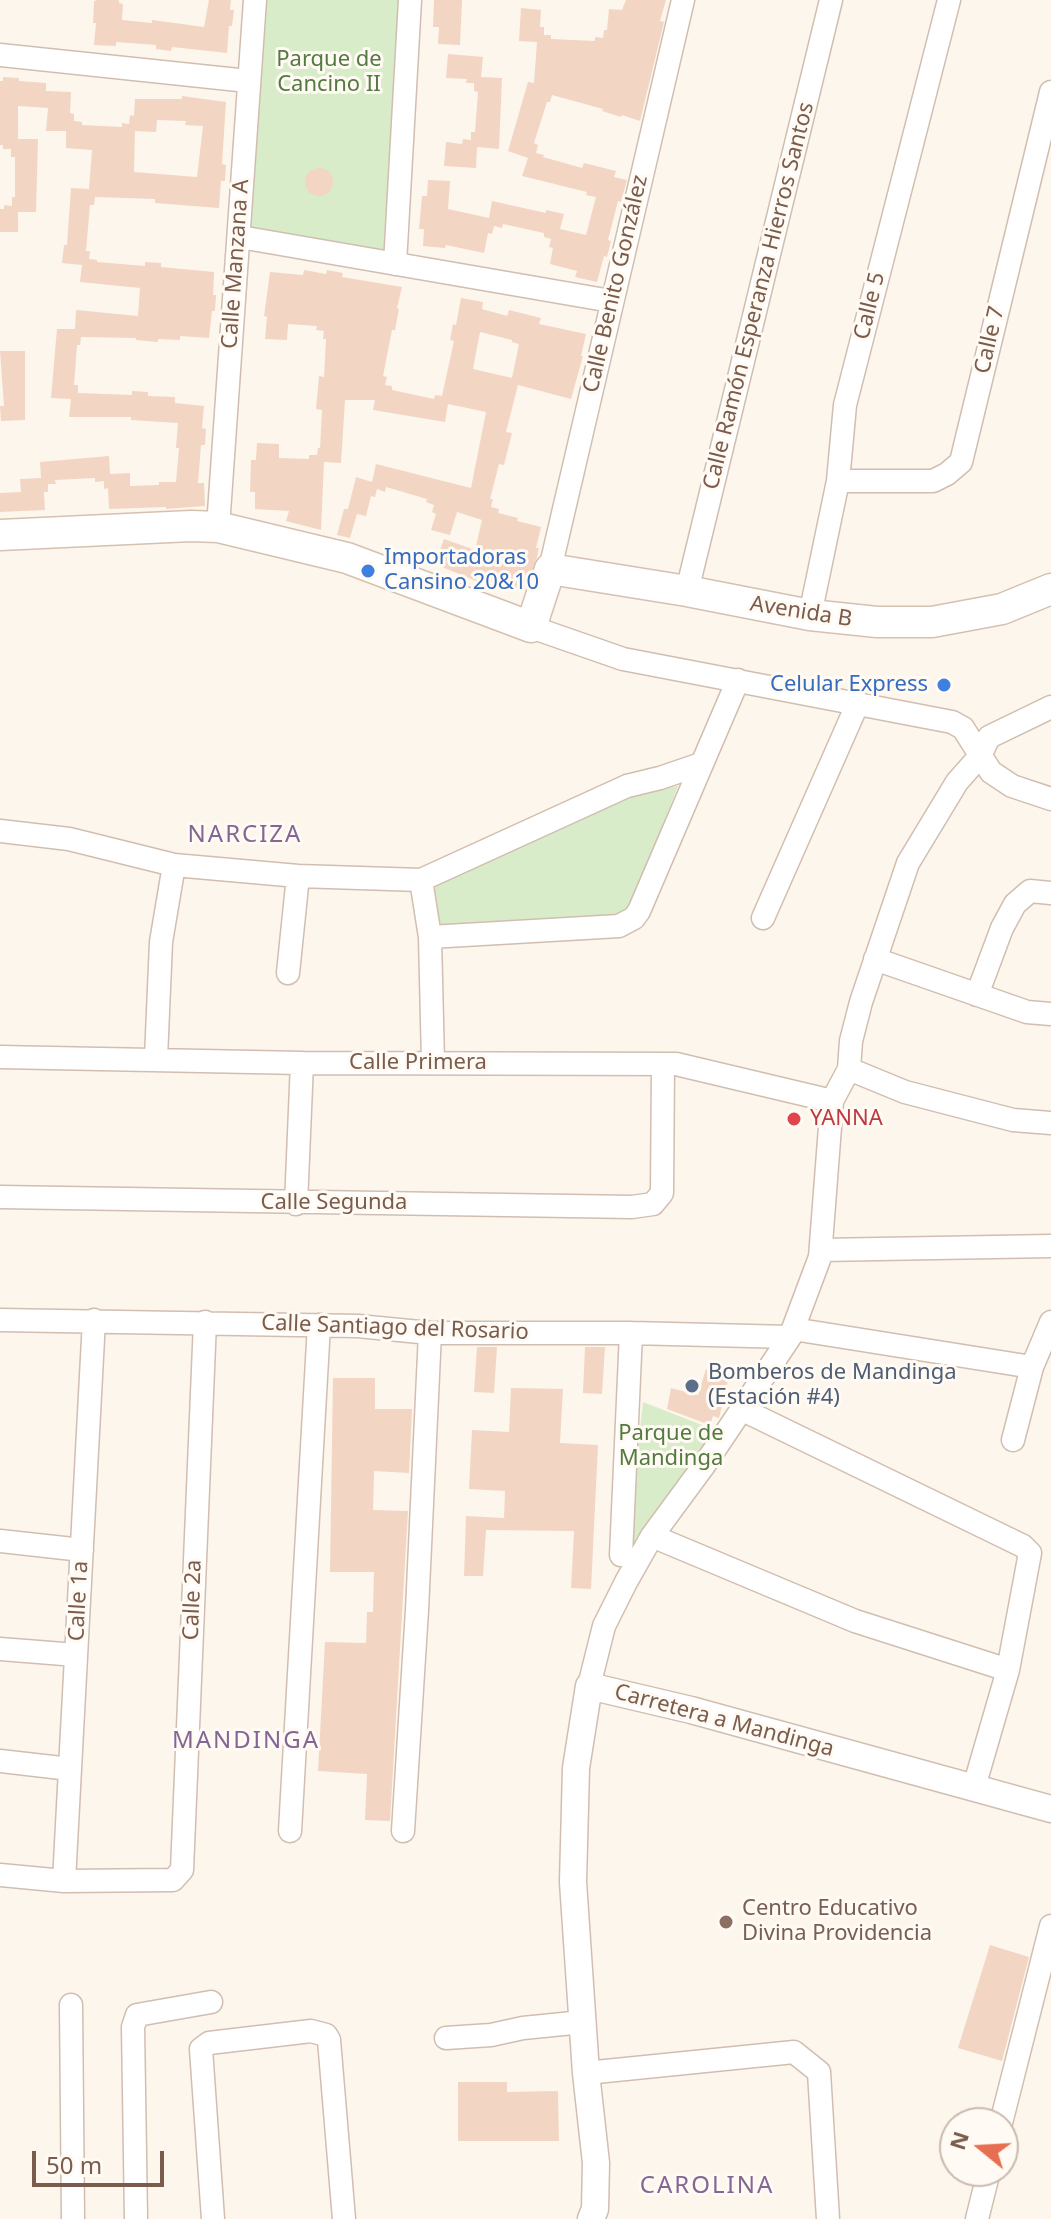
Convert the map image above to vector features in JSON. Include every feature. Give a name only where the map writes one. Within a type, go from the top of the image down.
[{"type":"main road","points":[[0,535],[218,527],[347,558],[531,627],[550,569]]},
{"type":"main road","name":"Avenida B","points":[[550,569],[810,615],[877,622],[932,622],[1002,609],[1051,589]]},
{"type":"street","name":"Calle Manzana A","points":[[218,527],[255,0]]},
{"type":"street","points":[[395,264],[410,0]]},
{"type":"street","name":"Calle Benito González","points":[[550,569],[683,0]]},
{"type":"street","name":"Calle Ramón Esperanza Hierros Santos","points":[[687,591],[831,0]]},
{"type":"street","name":"Calle 5","points":[[810,615],[838,481],[845,405],[949,0]]},
{"type":"street","points":[[0,55],[248,81]]},
{"type":"street","name":"Calle 7","points":[[838,481],[933,481],[961,462],[1051,92]]},
{"type":"street","points":[[240,237],[611,301]]},
{"type":"street","points":[[531,627],[623,659],[952,722],[963,728],[991,772],[1012,786],[1051,799]]},
{"type":"street","points":[[430,937],[626,924],[639,911],[738,680]]},
{"type":"street","points":[[763,918],[857,705]]},
{"type":"street","points":[[589,1686],[604,1626],[652,1536],[792,1333],[821,1250],[832,1101],[849,1069],[858,1015],[908,863],[957,782],[980,756],[989,737],[1051,707]]},
{"type":"street","points":[[0,831],[69,839],[174,865],[298,876],[421,880],[627,786],[701,764]]},
{"type":"street","points":[[156,1058],[161,942],[174,865]]},
{"type":"street","points":[[288,973],[298,876]]},
{"type":"street","points":[[421,880],[430,937],[433,1063]]},
{"type":"street","points":[[977,995],[1002,928],[1015,904],[1030,891],[1051,893]]},
{"type":"street","points":[[875,959],[1027,1012],[1051,1014]]},
{"type":"street","name":"Calle Primera","points":[[0,1057],[302,1063],[663,1064],[690,1066],[832,1101]]},
{"type":"street","points":[[296,1204],[302,1063]]},
{"type":"street","name":"Calle Segunda","points":[[0,1197],[296,1204],[402,1202],[632,1207],[653,1204],[662,1193],[663,1064]]},
{"type":"street","points":[[849,1069],[905,1092],[1013,1120],[1051,1123]]},
{"type":"street","points":[[821,1250],[1051,1246]]},
{"type":"street","name":"Calle Santiago del Rosario","points":[[0,1320],[319,1325],[430,1333],[792,1333],[1032,1367]]},
{"type":"street","name":"Calle 1a","points":[[64,1881],[94,1320]]},
{"type":"street","name":"Calle 2a","points":[[64,1881],[173,1880],[182,1870],[205,1322]]},
{"type":"street","points":[[1013,1440],[1032,1367],[1051,1322]]},
{"type":"street","points":[[290,1831],[319,1325]]},
{"type":"street","points":[[403,1831],[430,1333]]},
{"type":"street","points":[[621,1555],[631,1333]]},
{"type":"street","points":[[741,1409],[1023,1546],[1030,1553],[1008,1670],[974,1787]]},
{"type":"street","points":[[652,1536],[855,1621],[1008,1670]]},
{"type":"street","points":[[0,1541],[82,1550]]},
{"type":"street","points":[[0,1649],[76,1655]]},
{"type":"street","name":"Carretera a Mandinga","points":[[591,2219],[595,2209],[596,2163],[586,2073],[573,1882],[576,1768],[589,1686],[691,1710],[1051,1809]]},
{"type":"street","points":[[0,1761],[70,1769]]},
{"type":"street","points":[[0,1875],[64,1881]]},
{"type":"street","points":[[1006,2107],[1047,1960],[1051,1926]]},
{"type":"street","points":[[136,2219],[133,2027],[137,2015],[211,2002]]},
{"type":"street","points":[[71,2005],[73,2219]]},
{"type":"street","points":[[446,2038],[583,2022]]},
{"type":"street","points":[[213,2219],[201,2049],[209,2043],[311,2031],[326,2035],[329,2040],[344,2219]]},
{"type":"street","points":[[586,2073],[794,2052],[819,2072],[828,2219]]},
{"type":"street","points":[[977,2219],[985,2187]]},
{"type":"green space","name":"Parque de Cancino II","points":[[262,0],[405,0],[388,248],[384,251],[250,229]]},
{"type":"green space","points":[[678,786],[631,906],[617,919],[436,928],[434,887],[635,793]]},
{"type":"green space","name":"Parque de Mandinga","points":[[643,1402],[720,1432],[625,1563]]},
{"type":"building","points":[[119,0],[123,4],[122,20],[152,23],[152,20],[204,27],[209,0],[231,0],[230,10],[234,10],[227,53],[172,47],[171,51],[156,49],[156,45],[116,42],[116,46],[94,45],[94,1]]},
{"type":"building","points":[[434,0],[462,0],[460,45],[438,44],[439,27],[433,27]]},
{"type":"building","points":[[626,0],[666,0],[660,21],[664,22],[640,121],[552,95],[534,143],[538,145],[536,153],[543,157],[582,168],[584,163],[616,171],[614,177],[627,180],[621,202],[618,201],[607,257],[604,256],[597,282],[575,277],[577,271],[550,264],[553,248],[549,247],[551,239],[544,237],[544,233],[503,224],[502,228],[494,226],[492,234],[488,233],[484,253],[446,245],[445,248],[423,246],[424,229],[419,229],[422,196],[427,196],[428,180],[450,181],[448,209],[489,218],[492,201],[546,213],[546,210],[564,214],[560,229],[586,235],[596,197],[522,176],[528,158],[508,151],[528,82],[534,83],[537,42],[519,41],[521,8],[541,10],[540,27],[544,27],[544,35],[551,35],[551,39],[595,41],[595,37],[603,38],[604,30],[607,30],[609,9],[622,10]]},
{"type":"building","points":[[448,54],[483,57],[481,77],[502,78],[499,149],[477,147],[476,168],[444,166],[446,142],[462,144],[463,139],[471,140],[471,132],[475,132],[478,92],[474,91],[474,83],[466,83],[467,79],[446,78]]},
{"type":"building","points":[[3,77],[19,78],[19,81],[46,83],[46,91],[71,92],[70,113],[74,114],[74,121],[82,122],[82,125],[122,127],[122,123],[129,124],[130,115],[134,116],[135,99],[182,99],[182,96],[226,102],[222,164],[226,165],[225,181],[221,181],[219,208],[155,203],[155,199],[95,197],[94,205],[90,205],[86,251],[90,251],[89,259],[97,262],[145,266],[145,262],[161,263],[161,267],[214,272],[215,311],[212,311],[209,338],[180,336],[180,340],[158,339],[158,342],[136,338],[81,337],[80,345],[77,345],[74,385],[78,385],[78,393],[132,395],[132,391],[148,392],[148,396],[175,397],[175,403],[204,406],[202,428],[206,429],[205,445],[201,445],[198,483],[204,483],[205,506],[109,509],[108,488],[104,489],[104,481],[95,482],[95,478],[55,480],[56,484],[48,484],[48,492],[44,492],[45,510],[0,512],[0,493],[21,492],[20,479],[41,478],[40,462],[109,456],[110,474],[130,473],[130,486],[159,485],[159,482],[176,482],[179,448],[176,448],[178,423],[131,420],[131,417],[69,417],[71,399],[51,398],[57,329],[75,329],[76,310],[138,316],[140,288],[80,282],[82,265],[62,263],[64,245],[67,245],[71,188],[89,189],[92,150],[66,148],[66,131],[46,131],[48,108],[18,106],[18,139],[38,139],[36,212],[18,212],[18,232],[0,232],[0,209],[4,209],[4,205],[12,206],[12,197],[15,197],[15,157],[11,157],[11,149],[3,149],[0,145],[0,81]],"holes":[[[157,120],[186,121],[185,125],[203,126],[197,177],[134,172],[135,131],[156,132]]]},
{"type":"building","points":[[319,168],[329,172],[333,182],[329,192],[319,196],[309,192],[305,182],[309,172]]},
{"type":"building","points":[[304,270],[326,274],[327,270],[343,273],[342,277],[402,287],[383,376],[387,377],[385,385],[392,386],[392,390],[434,399],[435,395],[442,396],[454,341],[450,340],[453,324],[456,325],[461,298],[483,302],[482,309],[507,316],[509,310],[541,318],[539,324],[586,334],[571,399],[518,385],[506,432],[512,433],[504,465],[499,464],[490,499],[493,499],[491,507],[499,509],[498,513],[518,518],[517,521],[541,527],[537,557],[524,591],[477,578],[476,581],[435,564],[444,539],[475,550],[482,520],[457,512],[450,535],[431,530],[436,514],[432,512],[434,505],[426,502],[427,499],[386,487],[385,492],[377,489],[375,497],[371,496],[366,516],[357,514],[350,538],[337,535],[356,477],[372,482],[376,464],[471,488],[486,412],[448,404],[445,422],[373,410],[375,400],[345,400],[341,463],[324,462],[321,530],[286,521],[289,511],[255,509],[255,492],[250,492],[251,460],[256,460],[257,443],[279,444],[279,458],[309,459],[309,455],[317,455],[320,448],[322,410],[316,409],[319,376],[324,377],[324,331],[316,330],[317,326],[288,324],[287,340],[265,339],[267,317],[264,316],[270,272],[303,275]],"holes":[[[480,332],[519,344],[512,378],[473,369]]]},
{"type":"building","points":[[0,351],[25,351],[25,420],[1,421],[0,406],[4,406]]},
{"type":"building","points":[[477,1347],[497,1347],[494,1393],[474,1392]]},
{"type":"building","points":[[585,1347],[605,1347],[602,1394],[583,1393]]},
{"type":"building","points":[[706,1369],[729,1376],[719,1418],[713,1416],[710,1425],[667,1409],[671,1388],[698,1395]]},
{"type":"building","points":[[333,1378],[375,1378],[375,1409],[412,1409],[409,1473],[374,1471],[373,1510],[408,1511],[390,1821],[365,1820],[367,1774],[318,1771],[325,1642],[366,1643],[367,1612],[373,1612],[374,1572],[330,1572]]},
{"type":"building","points":[[511,1388],[563,1389],[560,1443],[598,1445],[591,1589],[571,1588],[574,1531],[486,1530],[483,1576],[464,1576],[466,1516],[504,1518],[505,1491],[469,1489],[472,1430],[509,1432]]},
{"type":"building","points":[[990,1945],[1029,1957],[1002,2061],[958,2048]]},
{"type":"building","points":[[458,2082],[507,2082],[507,2092],[558,2091],[559,2141],[458,2141]]},
{"type":"place","name":"Importadoras Cansino 20&10","points":[[368,571]]},
{"type":"place","name":"Celular Express","points":[[944,685]]},
{"type":"place","name":"YANNA","points":[[794,1119]]},
{"type":"place","name":"Bomberos de Mandinga (Estación #4)","points":[[692,1386]]},
{"type":"place","name":"Centro Educativo Divina Providencia","points":[[726,1922]]},
{"type":"district","name":"NARCIZA","points":[[245,835]]},
{"type":"district","name":"MANDINGA","points":[[246,1741]]},
{"type":"district","name":"CAROLINA","points":[[707,2186]]}]
